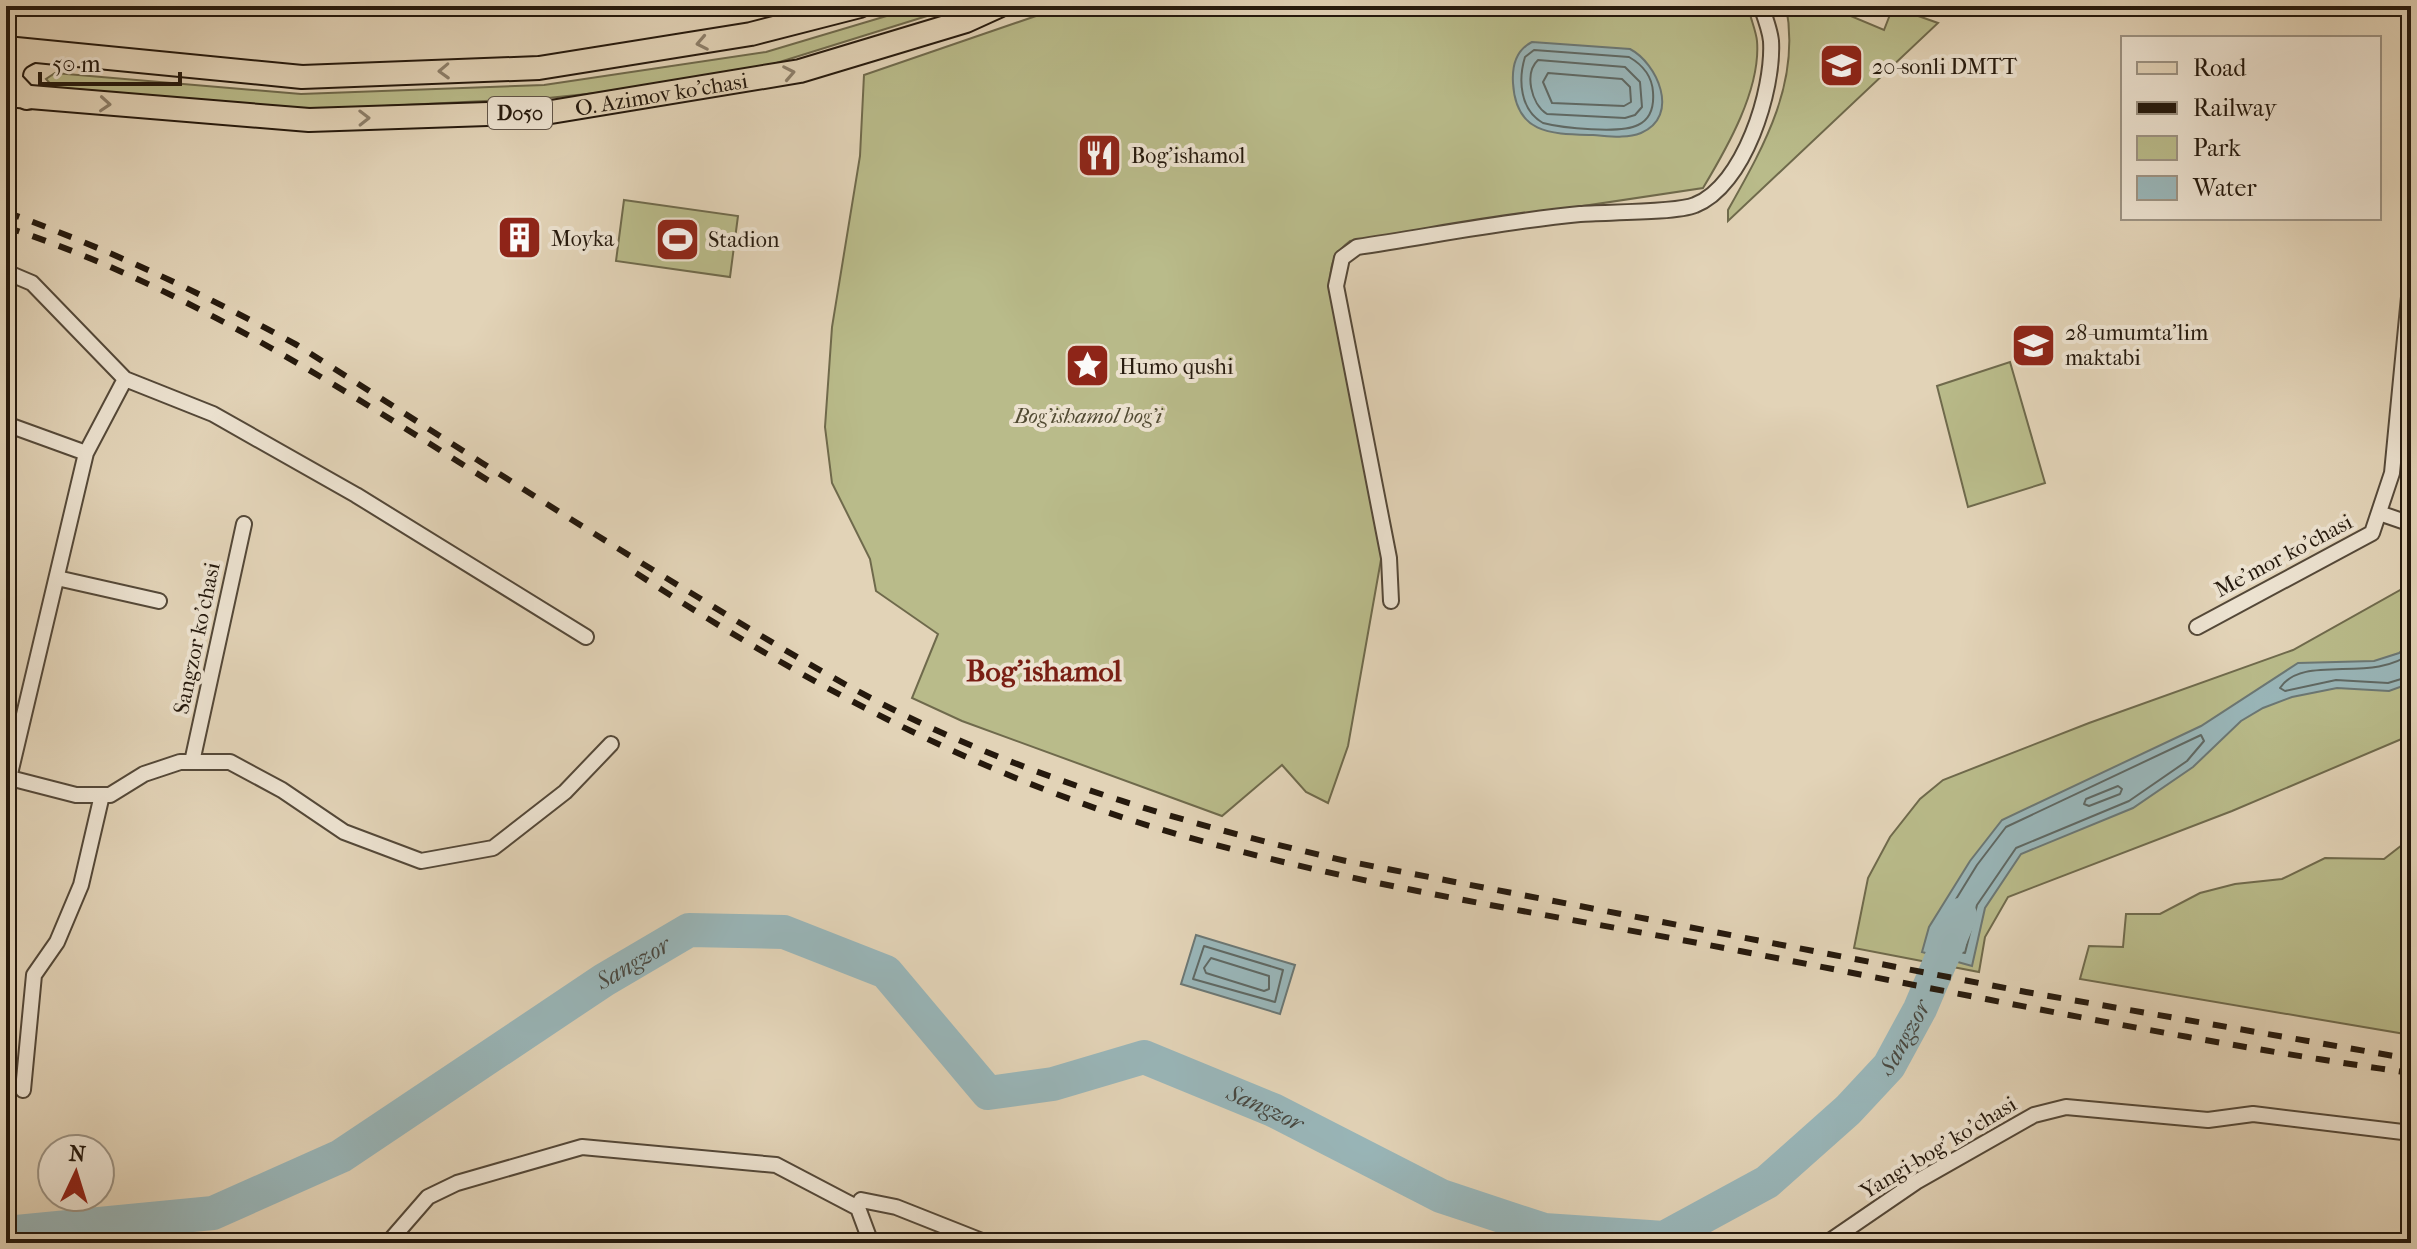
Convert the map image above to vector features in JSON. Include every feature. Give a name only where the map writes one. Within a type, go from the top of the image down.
[{"type":"main road","name":"O. Azimov ko'chasi","points":[[6,48],[302,77],[539,68],[751,34],[860,6]]},
{"type":"main road","name":"O. Azimov ko'chasi","points":[[16,97],[309,120],[551,112],[800,71],[952,26],[999,6]]},
{"type":"main road","points":[[16,97],[10,70],[19,57],[33,51]]},
{"type":"street","points":[[1391,601],[1389,558],[1336,286],[1342,258],[1357,247],[1388,242],[1576,215],[1694,206],[1717,190],[1745,154],[1752,136],[1770,69],[1771,39],[1761,6]]},
{"type":"street","points":[[6,272],[32,283],[125,379],[213,414],[356,495],[586,637]]},
{"type":"street","name":"Me'mor ko'chasi","points":[[2197,627],[2372,533],[2392,473],[2411,276]]},
{"type":"street","points":[[125,379],[86,453],[8,778],[76,795],[110,795],[144,774],[180,762],[230,762],[282,790],[344,832],[421,861],[493,848],[565,792],[611,744]]},
{"type":"street","points":[[6,424],[86,453]]},
{"type":"street","points":[[2379,513],[2411,524]]},
{"type":"street","name":"Sangzor ko'chasi","points":[[192,762],[244,524]]},
{"type":"street","name":"Sangzor ko'chasi","points":[[57,578],[159,601]]},
{"type":"street","points":[[23,1090],[34,975],[57,942],[81,885],[102,795]]},
{"type":"street","name":"Yangi-bog' ko'chasi","points":[[1827,1243],[1916,1182],[2034,1115],[2066,1107],[2208,1120],[2253,1114],[2411,1133]]},
{"type":"street","points":[[388,1243],[428,1197],[457,1183],[582,1147],[776,1165],[858,1208]]},
{"type":"street","points":[[871,1243],[858,1208],[861,1200],[886,1203],[987,1243]]},
{"type":"green space","points":[[920,6],[959,6],[770,65],[654,87],[548,98],[304,110],[53,87],[46,79],[55,73],[301,94],[544,85],[766,52]]},
{"type":"green space","name":"Bog'ishamol bog'i","points":[[1065,6],[1746,6],[1749,10],[1757,41],[1754,79],[1732,137],[1703,188],[1350,241],[1336,256],[1330,287],[1382,554],[1348,746],[1328,803],[1306,792],[1282,765],[1222,816],[962,721],[912,698],[938,634],[876,591],[870,559],[832,483],[825,427],[832,327],[860,156],[864,75]]},
{"type":"green space","points":[[1786,6],[1827,6],[1884,30],[1893,7],[1938,23],[1728,221],[1728,210],[1766,137],[1784,87],[1789,34]]},
{"type":"green space","name":"Stadion","points":[[624,200],[738,216],[730,277],[616,261]]},
{"type":"green space","points":[[2010,362],[2045,483],[1968,507],[1937,386]]},
{"type":"green space","points":[[2411,584],[2411,735],[2232,811],[2008,897],[1985,937],[1979,972],[1854,948],[1868,878],[1890,837],[1920,799],[1943,780],[2089,723],[2293,650]]},
{"type":"green space","points":[[2411,838],[2411,1035],[2080,979],[2089,946],[2123,947],[2126,914],[2160,914],[2200,893],[2235,884],[2282,879],[2325,858],[2384,859]]},
{"type":"water","points":[[1532,42],[1630,49],[1640,56],[1656,77],[1661,90],[1660,115],[1653,125],[1629,136],[1564,134],[1539,128],[1521,113],[1513,83],[1516,60]]},
{"type":"water","points":[[2411,643],[2411,683],[2389,691],[2337,688],[2292,697],[2263,708],[2241,721],[2193,767],[2133,808],[2021,854],[1985,908],[1972,966],[1922,952],[1929,927],[1970,861],[2002,820],[2201,726],[2298,663],[2374,661],[2399,653]]},
{"type":"water","points":[[1196,935],[1295,965],[1280,1014],[1181,984]]},
{"type":"waterway","name":"Sangzor","points":[[6,1233],[213,1213],[341,1156],[604,980],[689,930],[784,932],[886,972],[988,1093],[1053,1084],[1144,1057],[1273,1110],[1441,1196],[1544,1230],[1664,1238],[1767,1182],[1848,1110],[1889,1066],[1920,1009],[1960,915]]},
{"type":"railway","points":[[6,212],[154,273],[297,345],[545,503],[785,650],[876,701],[987,752],[1088,790],[1190,821],[1346,861],[2026,992],[2411,1059]]},
{"type":"railway","points":[[6,227],[136,278],[198,309],[319,376],[497,486]]},
{"type":"railway","points":[[636,573],[816,682],[941,745],[1070,799],[1211,843],[1436,895],[2159,1032],[2411,1073]]},
{"type":"place","name":"20-sonli DMTT","points":[[1841,66]]},
{"type":"place","name":"Bog'ishamol","points":[[1100,155]]},
{"type":"place","name":"Moyka","points":[[520,238]]},
{"type":"place","name":"Stadion","points":[[677,239]]},
{"type":"place","name":"28-umumta'lim maktabi","points":[[2034,345]]},
{"type":"place","name":"Humo qushi","points":[[1088,366]]},
{"type":"district","name":"Bog'ishamol","points":[[1044,671]]}]
